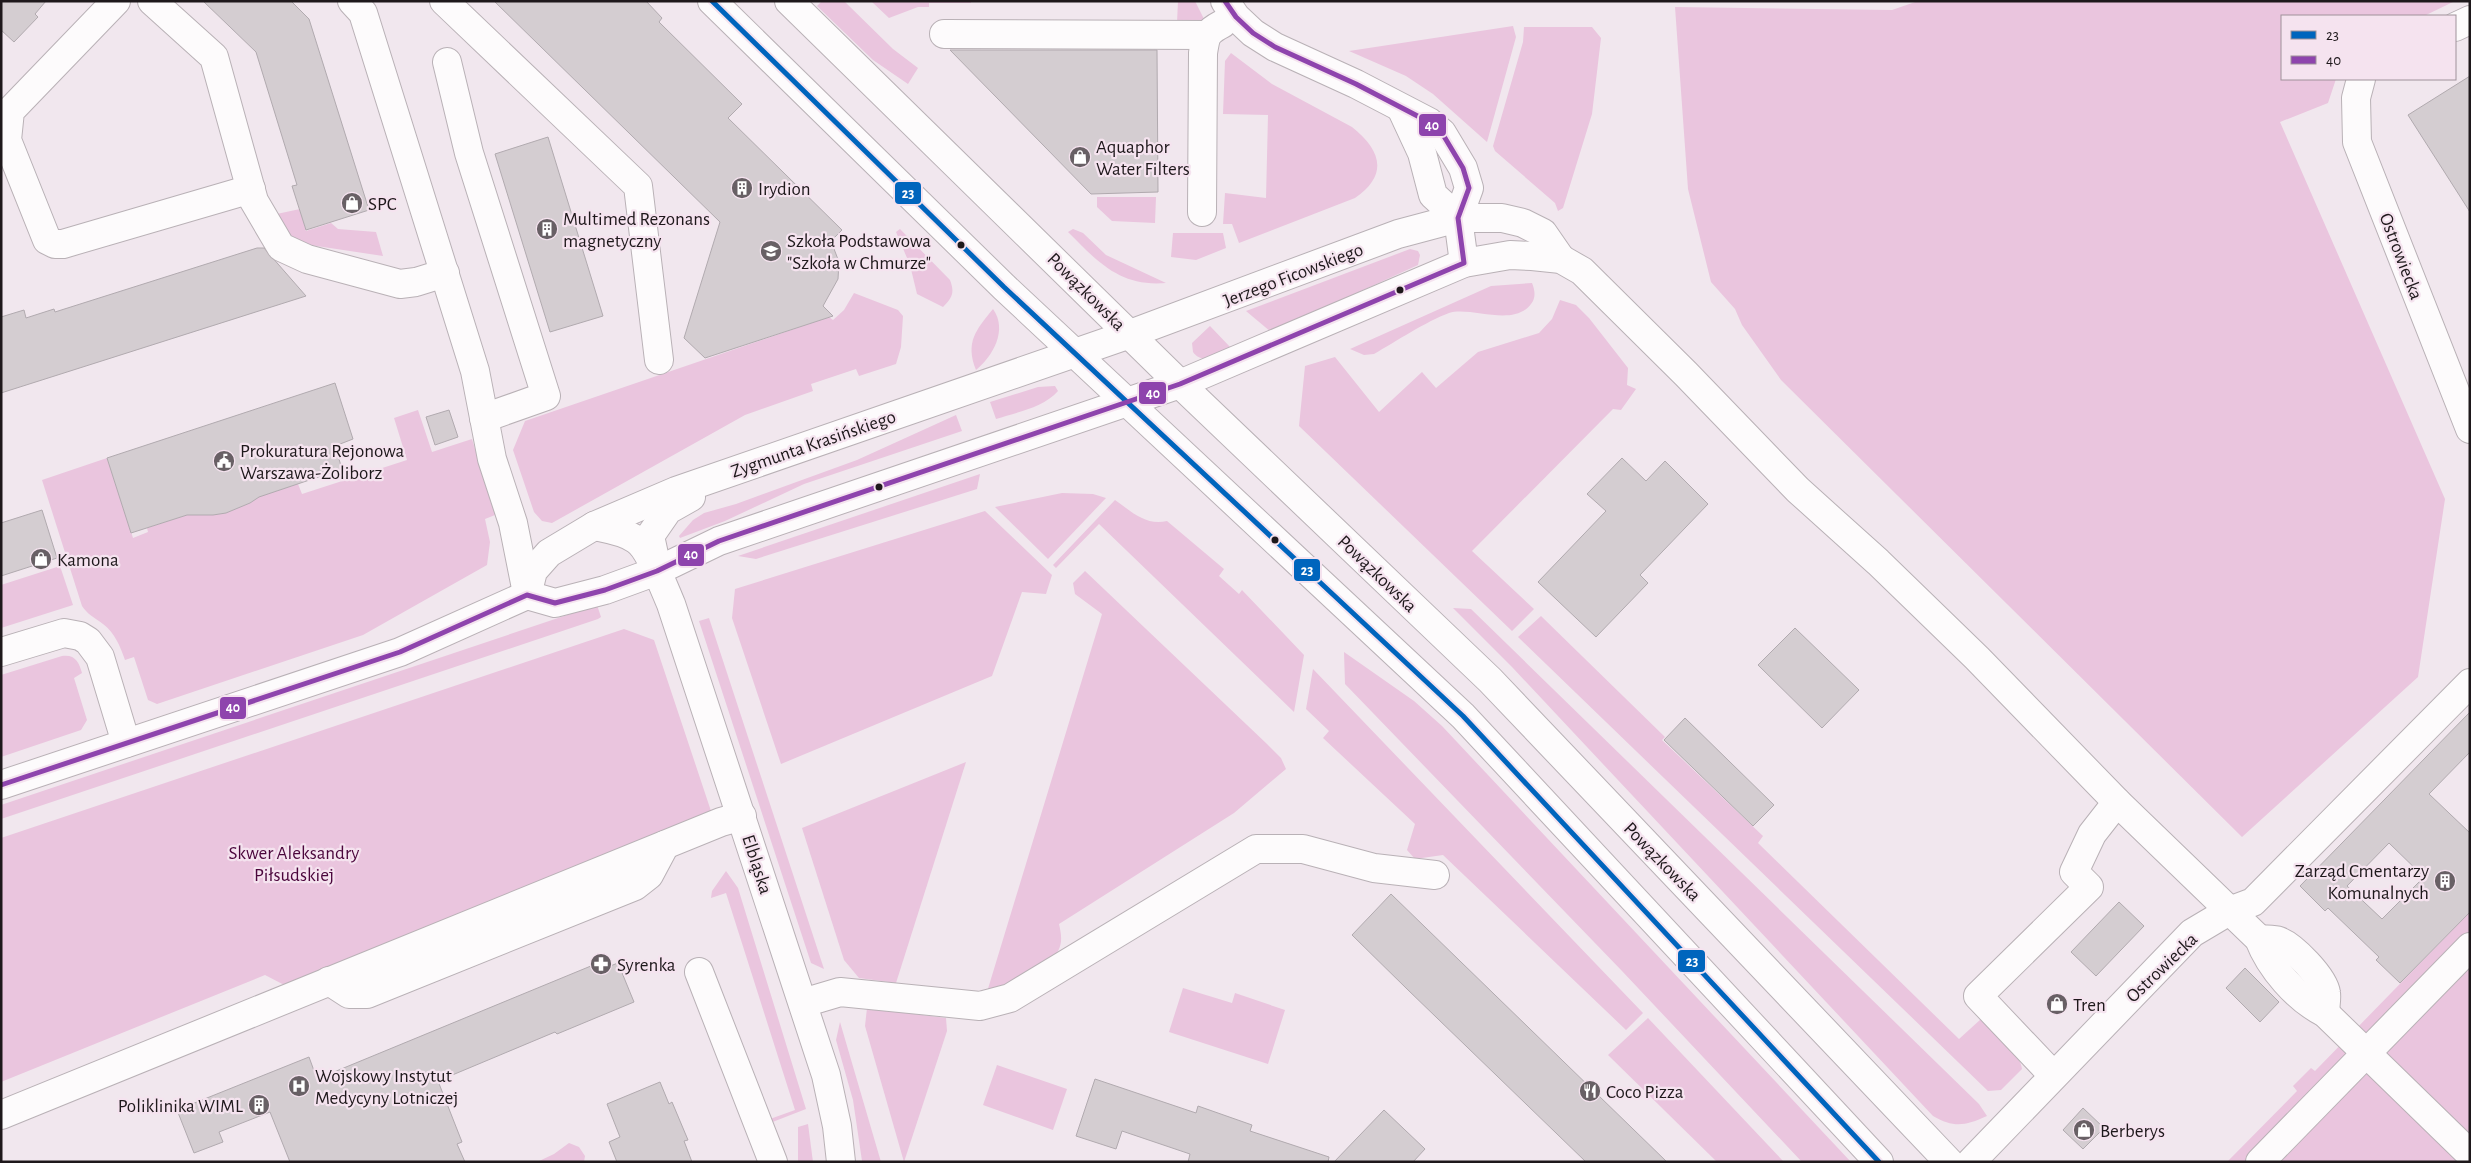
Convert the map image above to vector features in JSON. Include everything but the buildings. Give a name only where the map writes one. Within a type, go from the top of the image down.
[{"type":"street","points":[[116,1],[10,111],[7,140],[48,240],[55,244],[63,244],[251,190]]},
{"type":"street","points":[[152,1],[214,57],[254,201],[281,246],[307,259],[400,284],[416,282],[444,273]]},
{"type":"street","points":[[444,1],[638,186],[658,360]]},
{"type":"street","points":[[712,1],[1073,353],[1463,716],[1879,1162]]},
{"type":"street","name":"Powązkowska","points":[[789,1],[1180,384],[1490,680],[1949,1162]]},
{"type":"street","points":[[363,5],[444,273],[476,371],[492,459],[513,523],[528,595]]},
{"type":"street","points":[[1202,212],[1203,53],[1207,34],[1230,9],[1253,33],[1274,47],[1356,84],[1402,110],[1429,122],[1442,133],[1463,168],[1469,188],[1458,218],[1464,263]]},
{"type":"street","points":[[2456,27],[2470,20]]},
{"type":"street","points":[[944,34],[1207,34]]},
{"type":"street","points":[[447,62],[469,153],[546,396],[484,418]]},
{"type":"street","name":"Ostrowiecka","points":[[2361,80],[2356,98],[2357,142],[2470,429]]},
{"type":"street","points":[[1402,110],[1422,153],[1433,195],[1458,218]]},
{"type":"street","name":"Jerzego Ficowskiego","points":[[1130,334],[1398,234],[1458,218],[1502,218],[1523,223],[1543,233],[1561,259]]},
{"type":"street","points":[[1,785],[400,652],[528,595],[555,603],[605,590],[657,571],[718,541],[1180,384],[1464,263],[1510,255],[1561,259],[1582,271],[1604,292],[1798,490],[1878,562],[1970,651],[2117,802],[2259,939],[2268,961],[2308,1003],[2325,1013],[2470,1154]]},
{"type":"street","name":"Zygmunta Krasińskiego","points":[[528,595],[534,571],[549,554],[594,526],[676,490],[1130,334]]},
{"type":"street","points":[[657,571],[650,536],[668,510],[693,496],[725,486],[769,459]]},
{"type":"street","points":[[594,526],[624,533],[638,540],[657,571]]},
{"type":"street","name":"Elbląska","points":[[657,571],[671,604],[803,1002],[832,1101],[841,1162]]},
{"type":"street","points":[[1,652],[64,633],[80,636],[88,641],[100,657],[126,743]]},
{"type":"street","name":"Ostrowiecka","points":[[1971,1162],[2192,933],[2229,911],[2253,902],[2470,682]]},
{"type":"street","points":[[2053,1075],[1978,996],[2089,886],[2074,872],[2092,834],[2117,802]]},
{"type":"street","points":[[1,1115],[665,845],[742,816]]},
{"type":"street","points":[[803,1002],[840,992],[964,1005],[994,1004],[1010,998],[1256,849],[1303,849],[1374,868],[1435,875]]},
{"type":"street","points":[[2260,1162],[2470,947]]},
{"type":"street","points":[[699,972],[773,1162]]},
{"type":"green space","points":[[822,1],[844,1],[893,49],[918,68],[908,84],[873,60],[817,6]]},
{"type":"green space","points":[[871,1],[971,1],[971,3],[929,3],[929,7],[918,7],[889,18]]},
{"type":"green space","points":[[1178,1],[1195,1],[1204,19],[1201,23],[1177,23]]},
{"type":"green space","points":[[1918,1],[2455,1],[2426,15],[2281,15],[2281,80],[2336,80],[2328,103],[2280,122],[2445,499],[2418,677],[2242,837],[1781,380],[1742,325],[1735,309],[1711,282],[1688,189],[1675,7],[1892,10]]},
{"type":"green space","points":[[1513,26],[1516,37],[1487,142],[1433,94],[1406,76],[1349,51]]},
{"type":"green space","points":[[1524,27],[1592,27],[1601,38],[1592,114],[1563,208],[1558,211],[1555,203],[1495,151],[1493,146],[1523,42]]},
{"type":"green space","points":[[1231,53],[1272,84],[1352,127],[1362,136],[1375,154],[1377,162],[1377,171],[1366,189],[1355,198],[1239,243],[1232,224],[1223,224],[1225,193],[1266,198],[1268,115],[1223,114],[1225,61]]},
{"type":"green space","points":[[1097,197],[1156,197],[1155,223],[1112,221],[1097,207]]},
{"type":"green space","points":[[300,209],[306,231],[331,223],[338,229],[376,232],[383,256],[290,242],[272,215]]},
{"type":"green space","points":[[900,229],[950,280],[952,295],[943,307],[917,294],[910,265],[896,232]]},
{"type":"green space","points":[[1073,229],[1083,233],[1106,255],[1166,283],[1150,283],[1123,277],[1100,262],[1068,232]]},
{"type":"green space","points":[[1173,233],[1223,233],[1226,248],[1196,260],[1171,257]]},
{"type":"green space","points":[[1410,249],[1418,251],[1420,255],[1418,265],[1271,332],[1246,311]]},
{"type":"green space","points":[[1532,283],[1534,288],[1533,302],[1523,311],[1514,315],[1503,316],[1469,312],[1449,313],[1421,326],[1374,354],[1364,355],[1350,349],[1491,286]]},
{"type":"green space","points":[[854,293],[898,310],[903,316],[901,347],[896,364],[859,376],[856,369],[811,384],[813,391],[745,415],[552,523],[542,521],[534,512],[513,450],[525,421],[829,317],[833,320],[844,310]]},
{"type":"green space","points":[[1560,300],[1576,305],[1589,318],[1628,368],[1627,385],[1636,389],[1621,410],[1613,409],[1472,551],[1534,609],[1512,631],[1299,426],[1305,366],[1335,357],[1379,412],[1422,372],[1436,388],[1478,352],[1539,333],[1552,319]]},
{"type":"green space","points":[[993,309],[999,325],[999,334],[988,358],[976,370],[972,344],[977,330]]},
{"type":"green space","points":[[1210,326],[1231,348],[1211,358],[1201,358],[1193,352],[1192,343]]},
{"type":"green space","points":[[1055,386],[1058,391],[1045,402],[1021,412],[996,419],[990,402],[1038,387]]},
{"type":"green space","points":[[418,410],[432,452],[472,439],[495,515],[485,519],[490,542],[487,565],[363,635],[157,704],[148,700],[134,657],[125,660],[111,631],[82,606],[42,480],[107,458],[133,538],[148,532],[147,528],[187,515],[226,513],[250,503],[263,493],[264,495],[298,484],[302,494],[407,460],[394,418]]},
{"type":"green space","points":[[956,415],[962,431],[804,484],[725,521],[680,538],[679,536],[693,520],[704,513],[736,504],[857,460]]},
{"type":"green space","points":[[980,474],[977,489],[756,559],[738,556]]},
{"type":"green space","points":[[1062,493],[1093,494],[1106,498],[1048,559],[995,507]]},
{"type":"green space","points":[[1115,500],[1146,520],[1152,522],[1167,521],[1224,569],[1219,576],[1239,594],[1242,590],[1304,655],[1294,712],[1099,524],[1056,568],[1053,565]]},
{"type":"green space","points":[[985,511],[1052,575],[1046,594],[1022,592],[992,676],[781,764],[732,618],[735,589]]},
{"type":"green space","points":[[60,566],[73,605],[1,628],[1,585]]},
{"type":"green space","points":[[1085,571],[1267,744],[1281,758],[1286,769],[1234,813],[1059,924],[1061,944],[1053,956],[1037,968],[987,992],[1102,614],[1075,594],[1073,583]]},
{"type":"green space","points":[[597,605],[601,617],[598,619],[1,819],[1,805]]},
{"type":"green space","points":[[1453,608],[1471,609],[1979,1104],[1987,1116],[1966,1124],[1954,1124],[1933,1116],[1512,667]]},
{"type":"green space","points":[[1541,616],[1665,737],[1662,740],[1763,836],[1758,843],[1959,1039],[1981,1019],[2017,1056],[2022,1069],[2001,1090],[1988,1091],[1518,637]]},
{"type":"green space","points":[[709,618],[824,969],[811,963],[699,621]]},
{"type":"green space","name":"Skwer Aleksandry Piłsudskiej","points":[[624,629],[654,640],[712,814],[292,989],[265,975],[1,1082],[1,838]]},
{"type":"green space","points":[[1344,652],[1414,701],[1442,726],[1851,1162],[1802,1162],[1622,971],[1345,684]]},
{"type":"green space","points":[[62,656],[70,656],[76,660],[82,673],[74,678],[87,720],[81,730],[1,757],[1,675]]},
{"type":"green space","points":[[1313,669],[1643,1013],[1626,1030],[1443,855],[1415,859],[1407,850],[1415,824],[1323,738],[1329,731],[1306,709]]},
{"type":"green space","points":[[966,762],[896,983],[859,978],[844,960],[802,828]]},
{"type":"green space","points":[[726,871],[738,888],[806,1109],[770,1123],[770,1119],[795,1110],[726,893],[711,898],[712,891]]},
{"type":"green space","points":[[2470,912],[2470,1162],[2227,1162],[2297,1091],[2293,1086],[2311,1068],[2315,1071]]},
{"type":"green space","points":[[1183,988],[1232,1003],[1235,993],[1285,1010],[1268,1064],[1169,1032]]},
{"type":"green space","points":[[867,1008],[946,1018],[947,1031],[904,1162],[865,1026]]},
{"type":"green space","points":[[1648,1018],[1784,1162],[1717,1162],[1608,1055]]},
{"type":"green space","points":[[840,1022],[881,1162],[862,1161],[853,1100],[836,1040]]},
{"type":"green space","points":[[997,1065],[1067,1089],[1053,1130],[983,1105]]},
{"type":"green space","points":[[808,1124],[813,1162],[798,1162],[798,1127]]},
{"type":"green space","points":[[569,1143],[579,1147],[585,1156],[584,1162],[537,1162],[554,1154]]},
{"type":"transit line","name":"23","points":[[712,1],[1004,287],[1463,716],[1879,1162]]},
{"type":"transit line","name":"40","points":[[1,785],[400,652],[527,595],[555,603],[605,590],[657,571],[719,541],[1180,384],[1464,263],[1458,218],[1469,188],[1463,168],[1442,133],[1429,122],[1356,84],[1275,47],[1253,33],[1236,17],[1225,1]]},
{"type":"place","name":"Aquaphor Water Filters","points":[[1080,157]]},
{"type":"place","name":"Irydion","points":[[742,188]]},
{"type":"place","name":"SPC","points":[[352,203]]},
{"type":"place","name":"Multimed Rezonans magnetyczny","points":[[547,229]]},
{"type":"place","name":"Szkoła Podstawowa \"Szkoła w Chmurze\"","points":[[771,251]]},
{"type":"place","name":"Prokuratura Rejonowa Warszawa-Żoliborz","points":[[224,461]]},
{"type":"place","name":"Kamona","points":[[41,559]]},
{"type":"place","name":"Zarząd Cmentarzy Komunalnych","points":[[2445,881]]},
{"type":"place","name":"Syrenka","points":[[601,964]]},
{"type":"place","name":"Tren","points":[[2057,1004]]},
{"type":"place","name":"Wojskowy Instytut Medycyny Lotniczej","points":[[299,1086]]},
{"type":"place","name":"Coco Pizza","points":[[1590,1091]]},
{"type":"place","name":"Poliklinika WIML","points":[[259,1105]]},
{"type":"place","name":"Berberys","points":[[2084,1130]]}]
